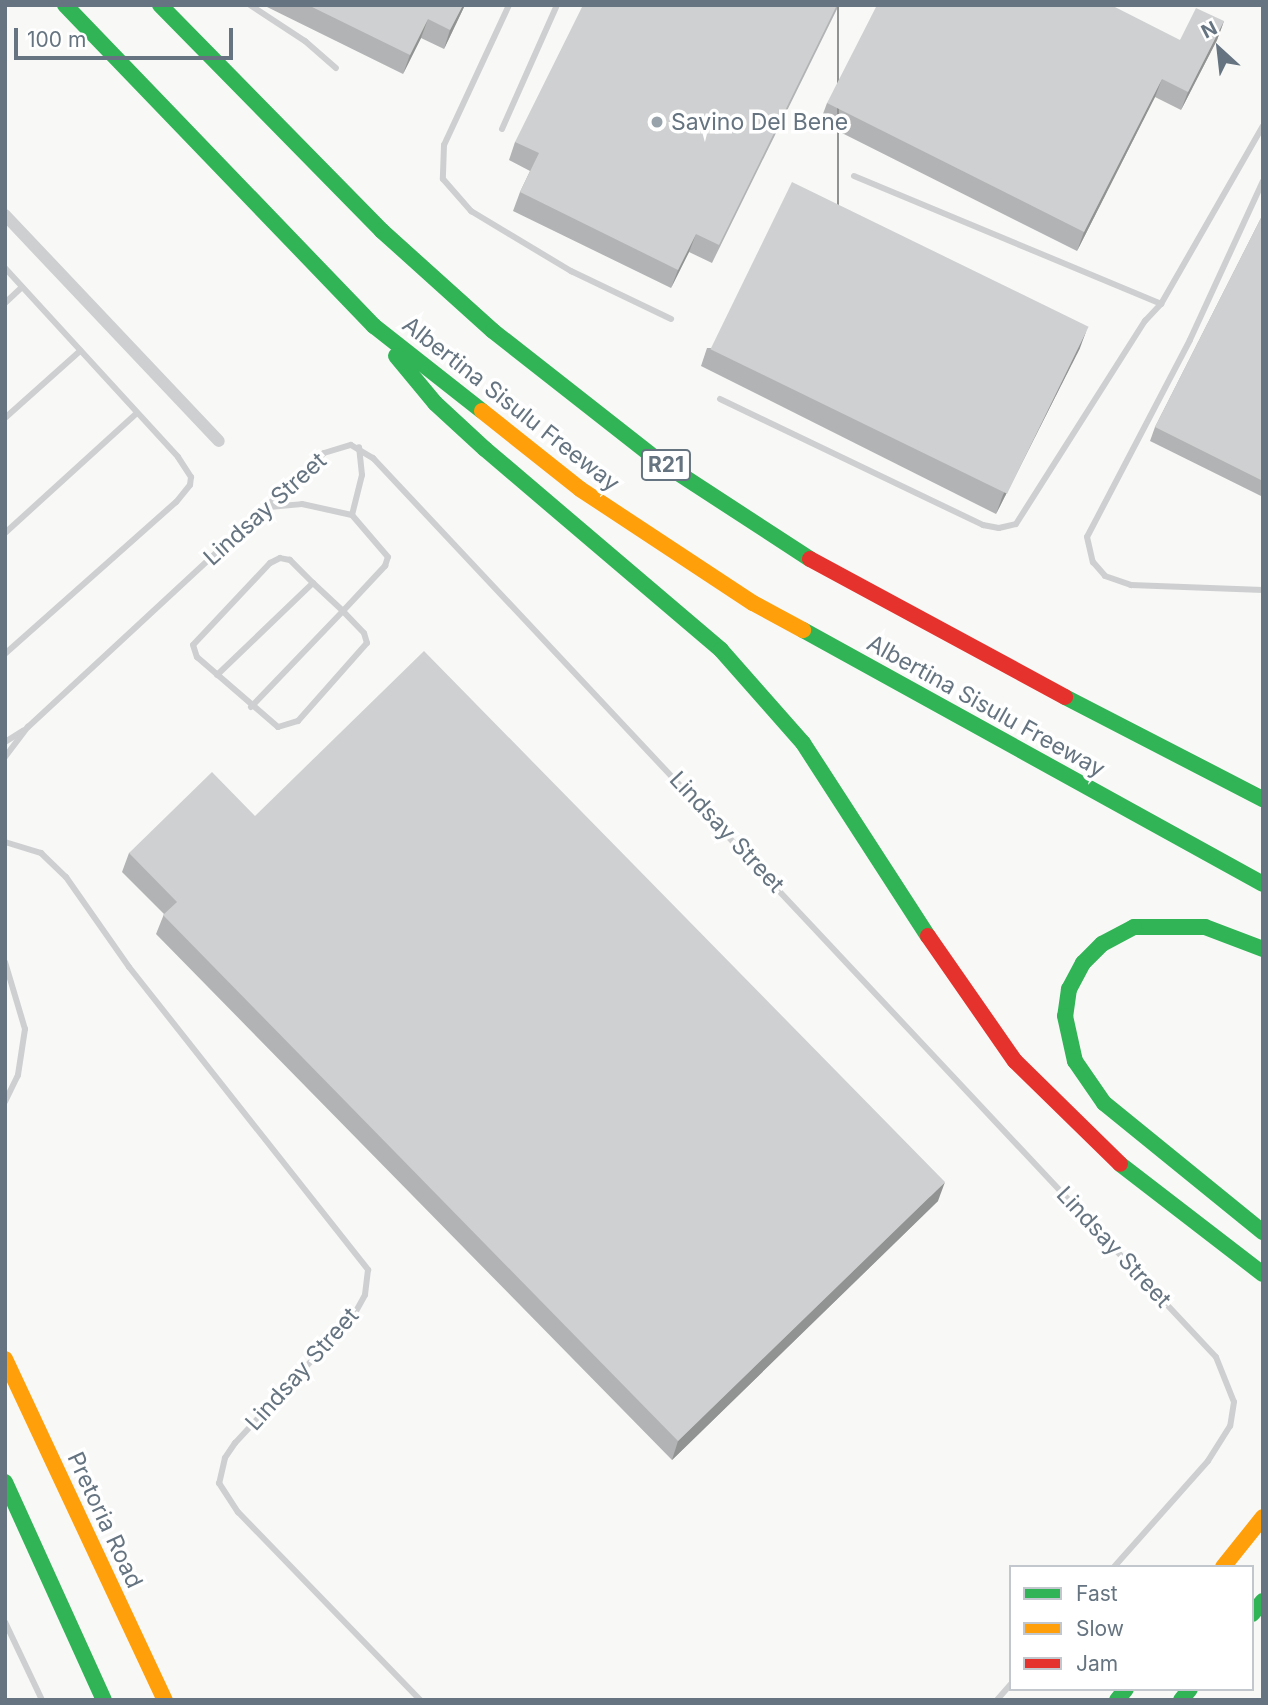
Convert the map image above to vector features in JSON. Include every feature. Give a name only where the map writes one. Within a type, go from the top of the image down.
[{"type":"main road","name":"Albertina Sisulu Freeway","points":[[65,5],[374,326],[580,489],[753,603],[1263,884]]},
{"type":"main road","name":"Albertina Sisulu Freeway","points":[[160,5],[382,231],[493,331],[655,458],[793,549],[909,616],[1263,799]]},
{"type":"main road","points":[[374,326],[435,402],[721,650],[758,690],[803,743],[967,997],[1035,1083],[1118,1162],[1263,1274]]},
{"type":"main road","points":[[1263,949],[1205,927],[1147,924],[1102,944],[1073,979],[1065,1016],[1075,1061],[1104,1103],[1161,1152],[1263,1232]]},
{"type":"main road","points":[[1161,1152],[1263,1222]]},
{"type":"main road","name":"Pretoria Road","points":[[5,1359],[165,1700]]},
{"type":"main road","points":[[5,1482],[104,1700]]},
{"type":"main road","points":[[1225,1565],[1263,1517]]},
{"type":"street","points":[[5,215],[219,440]]},
{"type":"lane","points":[[250,5],[304,41],[336,68]]},
{"type":"lane","points":[[509,5],[444,145],[443,179],[471,211],[571,271],[671,319]]},
{"type":"lane","points":[[502,129],[557,5]]},
{"type":"lane","points":[[720,399],[982,525],[999,528],[1016,524],[1145,321],[1161,304],[1263,126]]},
{"type":"lane","points":[[855,176],[1161,304]]},
{"type":"lane","points":[[1263,181],[1190,340],[1087,537],[1093,562],[1105,576],[1131,585],[1263,590]]},
{"type":"lane","points":[[5,268],[188,468],[190,485],[5,654]]},
{"type":"lane","points":[[5,303],[22,287]]},
{"type":"lane","points":[[5,418],[80,351]]},
{"type":"lane","points":[[5,533],[137,413]]},
{"type":"lane","name":"Lindsay Street","points":[[5,742],[28,727],[269,507],[324,453],[345,444],[359,447],[384,469],[650,751],[1216,1357],[1234,1402],[1225,1436],[1116,1565]]},
{"type":"lane","points":[[352,515],[362,475],[359,447]]},
{"type":"lane","points":[[251,707],[387,563],[386,551],[352,515],[302,504],[269,507]]},
{"type":"lane","points":[[280,558],[290,560],[313,583],[364,633],[368,643],[298,721],[278,727],[251,707],[197,657],[193,645],[270,563],[280,558]]},
{"type":"lane","points":[[217,675],[313,583]]},
{"type":"lane","name":"Lindsay Street","points":[[5,757],[28,727]]},
{"type":"lane","name":"Lindsay Street","points":[[5,842],[41,853],[66,877],[129,967],[368,1270],[365,1295],[354,1315],[235,1443],[225,1458],[219,1483],[238,1512],[420,1700]]},
{"type":"lane","points":[[5,962],[25,1029],[18,1075],[5,1102]]},
{"type":"lane","points":[[5,1622],[42,1700]]},
{"type":"lane","points":[[997,1700],[1009,1686]]},
{"type":"building","points":[[308,5],[463,5],[450,30],[428,19],[410,55]]},
{"type":"building","points":[[583,5],[837,5],[719,245],[696,234],[678,270],[520,192],[539,153],[515,142]]},
{"type":"building","points":[[877,5],[1111,5],[1180,40],[1196,8],[1224,21],[1188,92],[1162,79],[1084,232],[827,103]]},
{"type":"building","points":[[792,182],[1089,327],[1007,494],[710,349]]},
{"type":"building","points":[[1263,214],[1263,481],[1155,427]]},
{"type":"building","points":[[424,651],[945,1182],[678,1441],[163,915],[177,902],[129,853],[212,772],[255,816]]},
{"type":"traffic: fast","points":[[65,5],[374,326],[482,411]]},
{"type":"traffic: fast","points":[[160,5],[382,231],[493,331],[655,458],[810,559]]},
{"type":"traffic: fast","points":[[396,356],[435,403],[485,449],[721,650],[803,743],[928,936]]},
{"type":"traffic: fast","points":[[803,630],[1263,884]]},
{"type":"traffic: fast","points":[[1065,697],[1263,799]]},
{"type":"traffic: fast","points":[[1263,949],[1205,927],[1134,927],[1102,944],[1083,963],[1069,989],[1065,1016],[1075,1061],[1104,1103],[1263,1232]]},
{"type":"traffic: fast","points":[[1120,1164],[1263,1274]]},
{"type":"traffic: fast","points":[[5,1482],[104,1700]]},
{"type":"traffic: fast","points":[[1254,1612],[1263,1601]]},
{"type":"traffic: fast","points":[[1117,1700],[1124,1691]]},
{"type":"traffic: fast","points":[[1181,1700],[1188,1691]]},
{"type":"traffic: slow","points":[[482,411],[580,489],[753,603],[803,630]]},
{"type":"traffic: slow","points":[[5,1359],[165,1700]]},
{"type":"traffic: slow","points":[[1225,1565],[1263,1517]]},
{"type":"traffic: jam","points":[[810,559],[1065,697]]},
{"type":"traffic: jam","points":[[928,936],[1015,1061],[1120,1164]]},
{"type":"place","name":"Savino Del Bene","points":[[657,122]]}]
